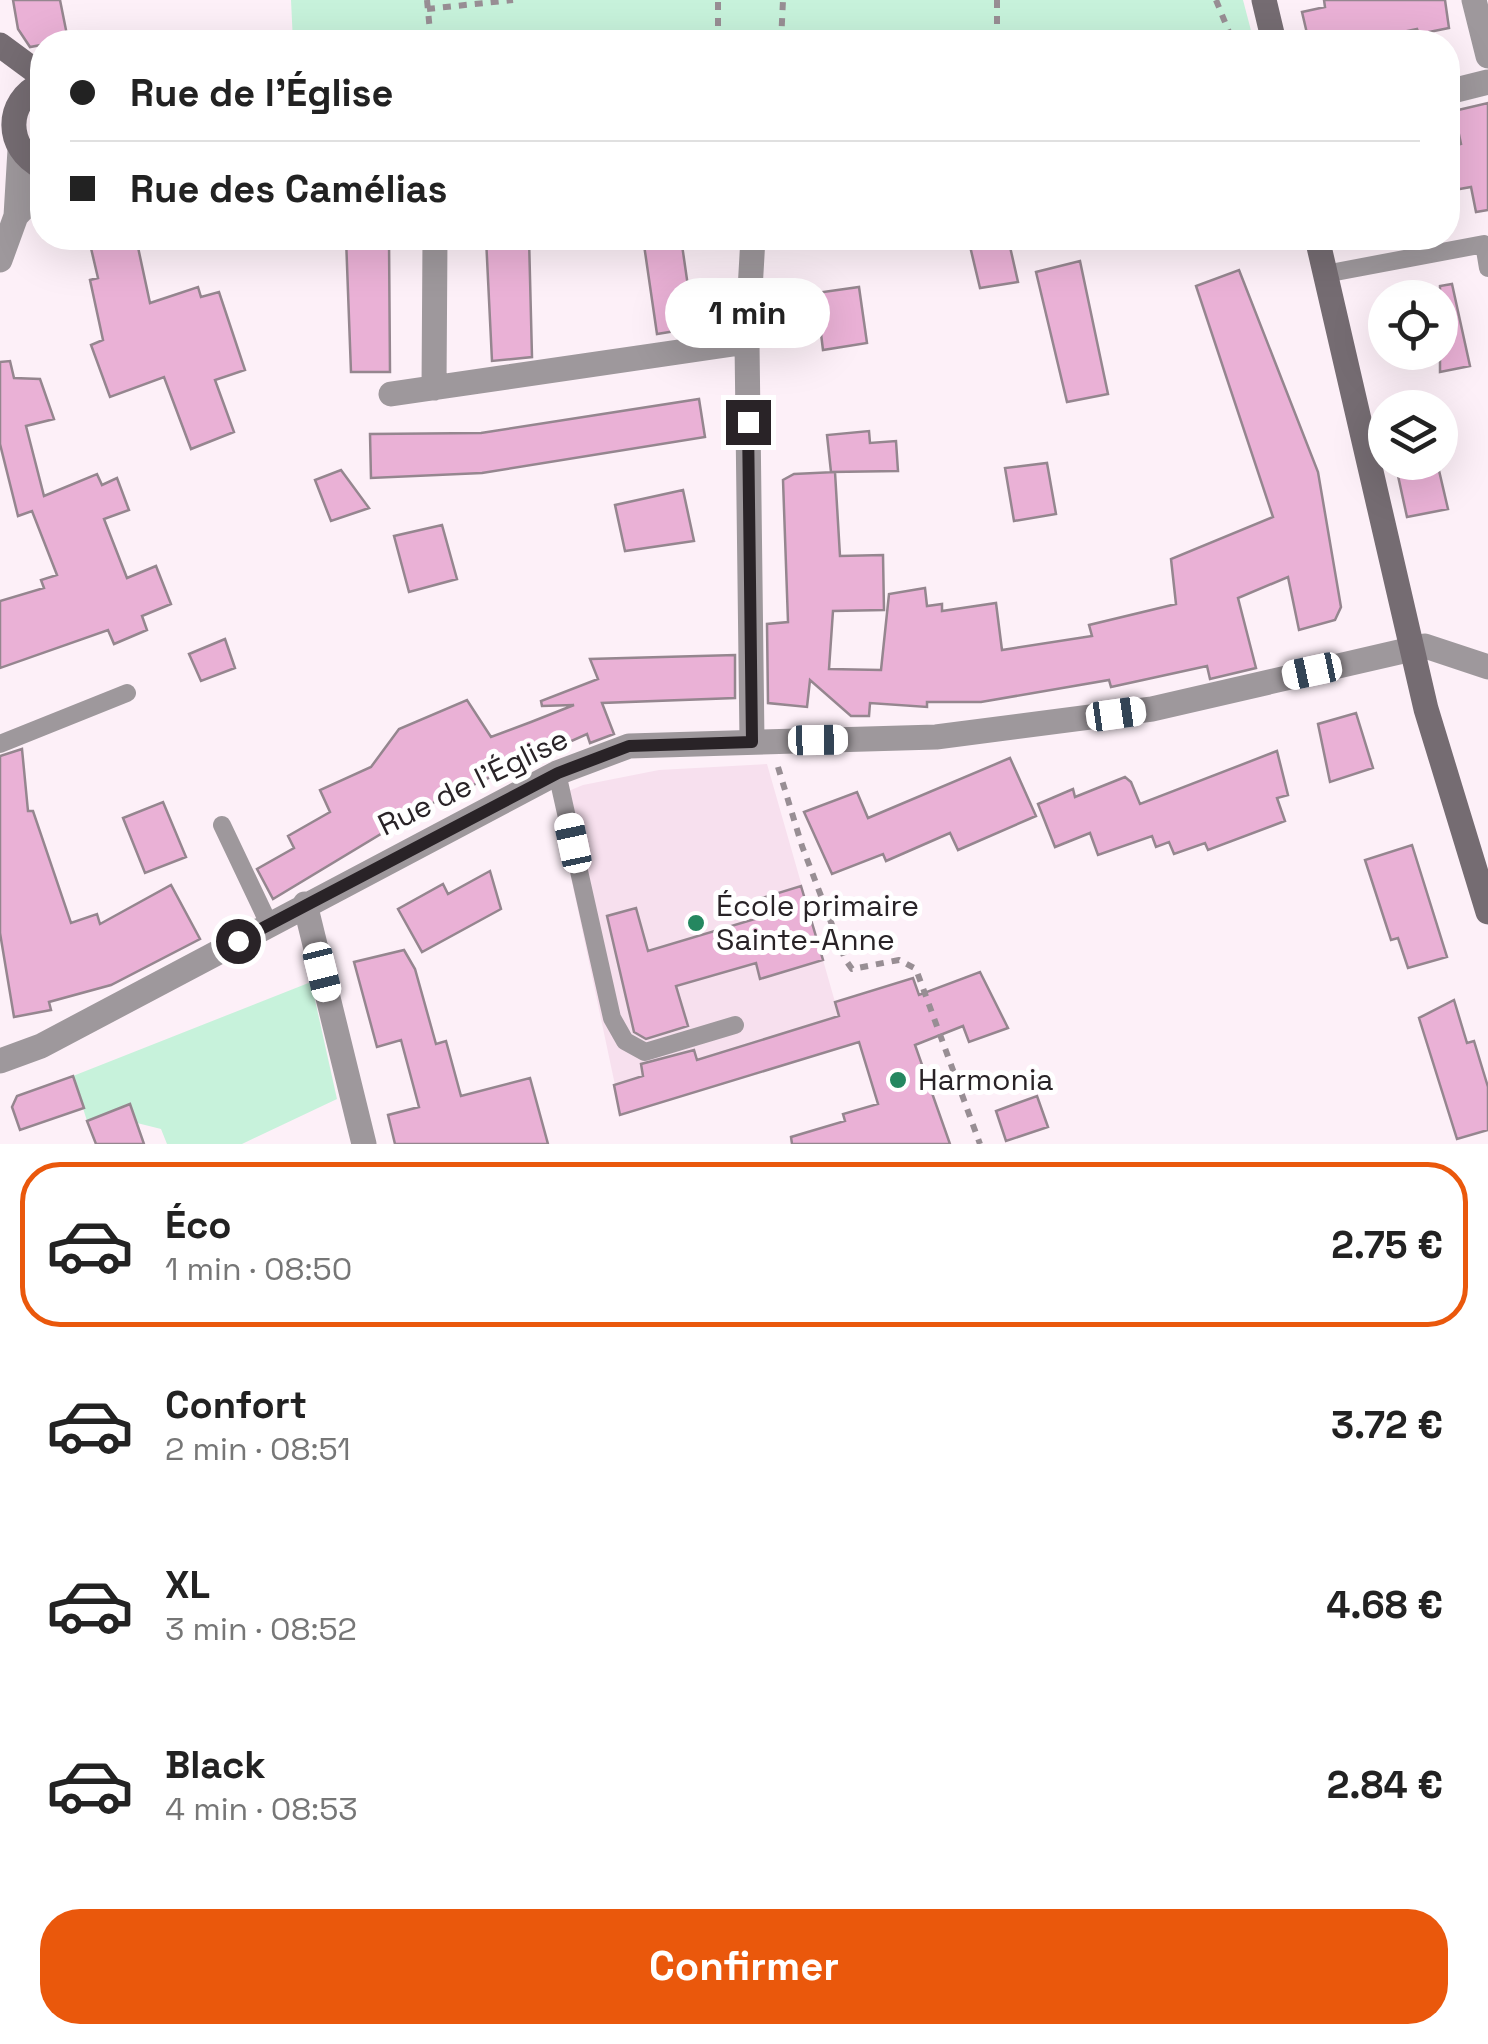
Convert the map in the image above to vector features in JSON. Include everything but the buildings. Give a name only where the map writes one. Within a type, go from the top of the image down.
[{"type":"street","points":[[1264,0],[1271,30]]},
{"type":"street","points":[[1474,0],[1488,56]]},
{"type":"street","points":[[0,45],[30,70]]},
{"type":"street","points":[[1460,89],[1488,82]]},
{"type":"street","points":[[13,121],[30,90]]},
{"type":"street","points":[[0,94],[13,121],[20,150],[16,216],[0,260]]},
{"type":"street","points":[[20,150],[30,158]]},
{"type":"street","points":[[16,216],[30,201]]},
{"type":"street","points":[[434,388],[436,250]]},
{"type":"street","points":[[752,250],[746,342],[765,741]]},
{"type":"street","points":[[1320,250],[1411,648],[1488,912]]},
{"type":"street","points":[[390,394],[746,342]]},
{"type":"street","name":"Rue de l'Église","points":[[0,1061],[41,1046],[558,773],[629,746],[936,737],[1152,709],[1425,646],[1488,667]]},
{"type":"street","points":[[305,904],[364,1144]]},
{"type":"lane","points":[[1460,249],[1484,244],[1488,268]]},
{"type":"lane","points":[[1326,274],[1452,250]]},
{"type":"lane","points":[[0,744],[127,693]]},
{"type":"lane","points":[[558,773],[612,1018],[625,1041],[646,1052],[735,1024]]},
{"type":"lane","points":[[222,825],[269,924]]},
{"type":"path","points":[[429,30],[427,4],[513,0]]},
{"type":"path","points":[[718,0],[718,30]]},
{"type":"path","points":[[782,30],[783,0]]},
{"type":"path","points":[[996,0],[997,30]]},
{"type":"path","points":[[1216,0],[1228,30]]},
{"type":"path","points":[[765,741],[845,959],[852,969],[899,960],[916,969],[980,1144]]},
{"type":"shaded area","name":"École primaire Sainte-Anne","points":[[767,764],[839,1016],[615,1085],[554,797],[583,785],[659,770]]},
{"type":"green space","points":[[291,0],[1243,0],[1251,30],[292,30]]},
{"type":"green space","points":[[311,982],[337,1099],[242,1144],[167,1144],[161,1129],[137,1123],[130,1104],[87,1121],[73,1076]]},
{"type":"place","name":"École primaire Sainte-Anne","points":[[696,923]]},
{"type":"place","name":"Harmonia","points":[[898,1080]]},
{"type":"route","points":[[238,941],[558,773],[629,746],[752,742],[748,422]]}]
